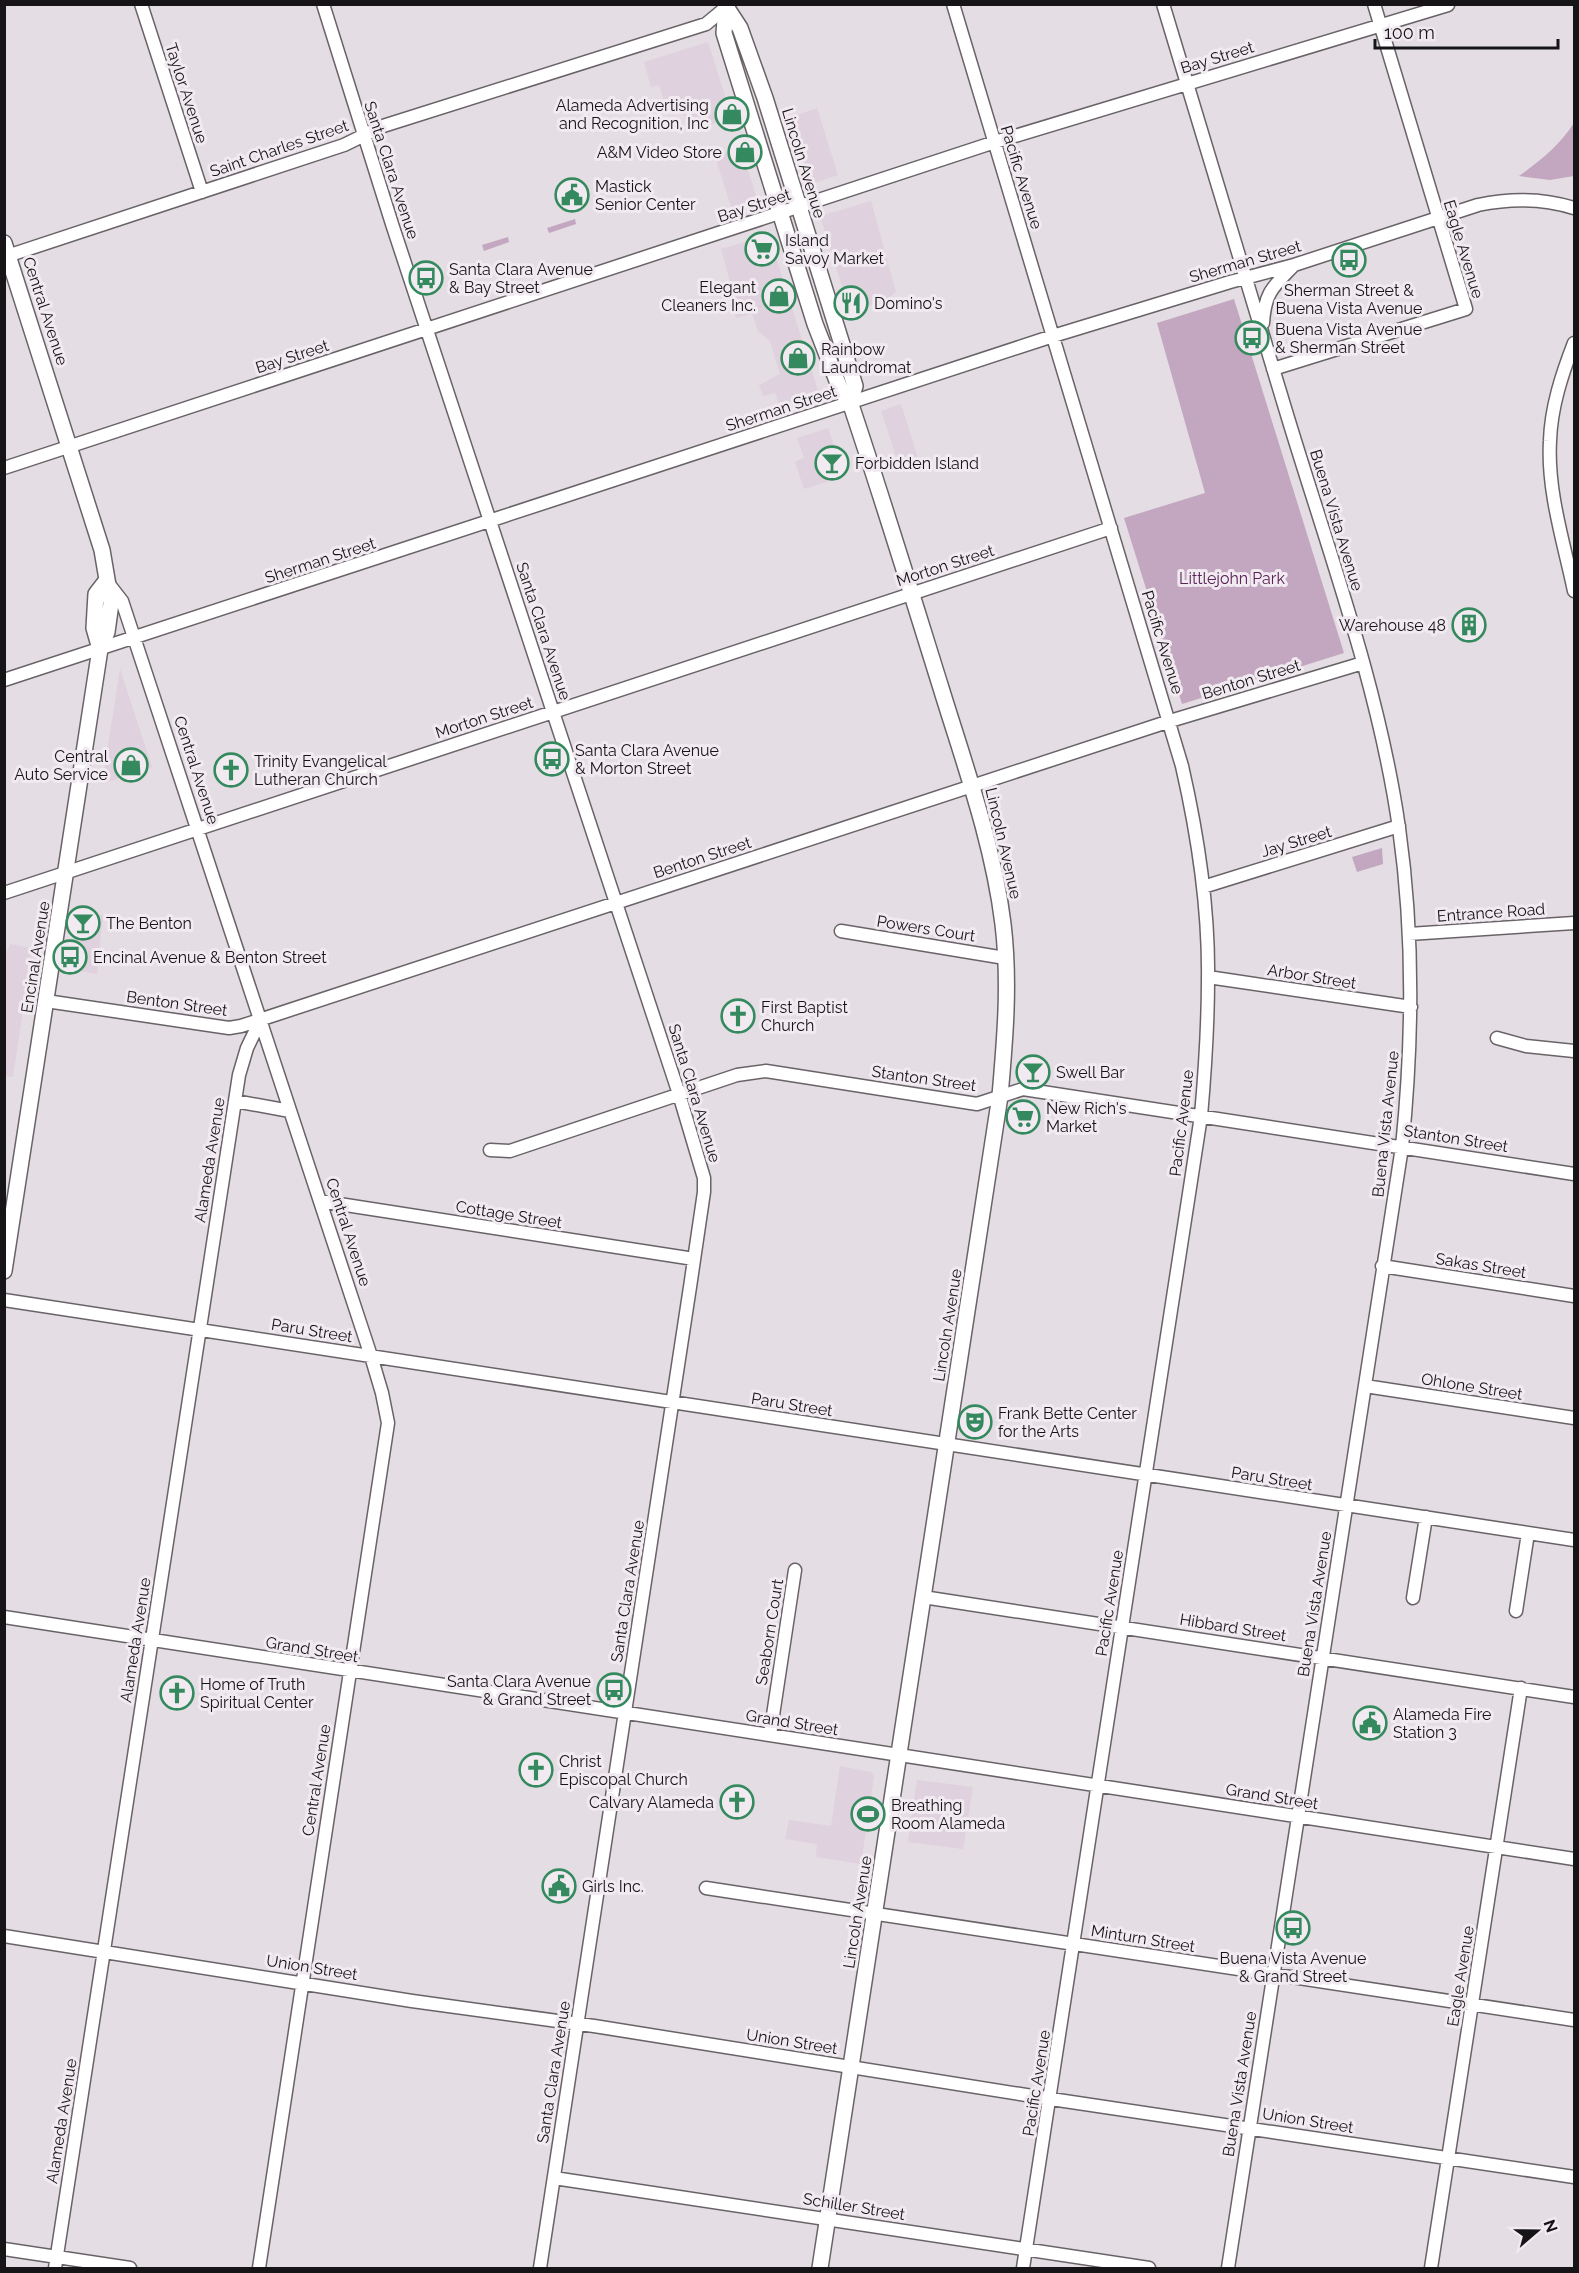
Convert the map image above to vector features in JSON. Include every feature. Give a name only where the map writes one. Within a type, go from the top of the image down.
[{"type":"main road","name":"Lincoln Avenue","points":[[727,5],[740,28],[800,207],[855,386],[850,402]]},
{"type":"main road","name":"Lincoln Avenue","points":[[727,5],[724,33],[780,213],[815,324],[841,390],[850,402],[985,830],[1003,926],[1005,958],[1007,1008],[1000,1096],[820,2268]]},
{"type":"main road","name":"Central Avenue","points":[[6,252],[71,447],[102,550],[106,581]]},
{"type":"main road","name":"Encinal Avenue","points":[[4,1271],[100,649],[94,628],[96,594],[106,581]]},
{"type":"street","name":"Taylor Avenue","points":[[141,4],[202,192]]},
{"type":"street","name":"Santa Clara Avenue","points":[[323,4],[363,135],[617,903],[704,1178],[694,1259],[540,2268]]},
{"type":"street","name":"Pacific Avenue","points":[[953,4],[1170,721],[1193,814],[1203,887],[1208,977],[1201,1116],[1023,2268]]},
{"type":"street","name":"Buena Vista Avenue","points":[[1163,4],[1363,663],[1399,826],[1409,934],[1410,1055],[1402,1147],[1228,2268]]},
{"type":"street","name":"Eagle Avenue","points":[[1273,369],[1466,309],[1374,4]]},
{"type":"street","name":"Saint Charles Street","points":[[6,252],[202,192],[344,145],[383,126],[706,24],[727,5]]},
{"type":"street","name":"Bay Street","points":[[4,468],[994,142],[1448,5]]},
{"type":"street","name":"Sherman Street","points":[[4,680],[1053,336],[1294,265],[1478,205],[1505,200],[1532,200],[1575,208]]},
{"type":"street","points":[[1263,332],[1264,306],[1269,293],[1294,265]]},
{"type":"street","points":[[1575,343],[1561,381],[1550,441],[1553,490],[1575,591]]},
{"type":"street","name":"Morton Street","points":[[4,893],[1111,528]]},
{"type":"street","name":"Central Avenue","points":[[106,581],[122,601],[371,1356],[388,1423],[259,2268]]},
{"type":"street","name":"Benton Street","points":[[46,1000],[229,1028],[260,1021],[1170,721],[1363,663]]},
{"type":"street","name":"Jay Street","points":[[1203,887],[1399,826]]},
{"type":"street","name":"Entrance Road","points":[[1409,934],[1575,923]]},
{"type":"street","name":"Powers Court","points":[[841,931],[1005,958]]},
{"type":"street","name":"Arbor Street","points":[[1208,977],[1411,1007]]},
{"type":"street","name":"Alameda Avenue","points":[[56,2263],[239,1075],[247,1048],[260,1021]]},
{"type":"street","points":[[1497,1038],[1526,1046],[1575,1051]]},
{"type":"street","name":"Stanton Street","points":[[490,1150],[510,1151],[737,1075],[766,1071],[977,1104],[1023,1089],[1575,1174]]},
{"type":"street","points":[[235,1101],[290,1111]]},
{"type":"street","name":"Cottage Street","points":[[320,1201],[694,1259]]},
{"type":"street","name":"Sakas Street","points":[[1382,1266],[1575,1296]]},
{"type":"street","name":"Paru Street","points":[[4,1300],[672,1404],[1575,1540]]},
{"type":"street","name":"Ohlone Street","points":[[1365,1386],[1575,1418]]},
{"type":"street","points":[[1413,1598],[1426,1517]]},
{"type":"street","points":[[1516,1611],[1528,1533]]},
{"type":"street","name":"Seaborn Court","points":[[770,1735],[795,1570]]},
{"type":"street","name":"Hibbard Street","points":[[923,1597],[1575,1697]]},
{"type":"street","name":"Grand Street","points":[[4,1617],[1575,1859]]},
{"type":"street","name":"Eagle Avenue","points":[[1431,2268],[1521,1688]]},
{"type":"street","name":"Minturn Street","points":[[706,1888],[1575,2020]]},
{"type":"street","name":"Union Street","points":[[4,1936],[104,1950],[412,2001],[578,2024],[1575,2177]]},
{"type":"street","name":"Schiller Street","points":[[554,2178],[1149,2268]]},
{"type":"street","points":[[4,2249],[56,2263],[130,2268]]},
{"type":"shaded area","points":[[708,42],[732,118],[689,131],[681,107],[667,111],[659,85],[651,87],[644,62]]},
{"type":"shaded area","points":[[817,108],[838,175],[811,184],[790,118]]},
{"type":"shaded area","points":[[741,148],[758,202],[732,210],[715,156]]},
{"type":"shaded area","points":[[871,201],[896,292],[886,300],[850,312],[820,216]]},
{"type":"shaded area","points":[[769,235],[819,394],[780,407],[775,393],[763,396],[759,385],[780,374],[770,341],[758,331],[752,314],[736,318],[732,306],[736,303],[721,249]]},
{"type":"shaded area","points":[[901,404],[918,458],[899,465],[881,411]]},
{"type":"shaded area","points":[[828,428],[845,476],[804,489],[795,462],[804,458],[797,438]]},
{"type":"shaded area","points":[[120,669],[152,767],[102,784]]},
{"type":"shaded area","points":[[82,913],[103,915],[97,974],[73,970]]},
{"type":"shaded area","points":[[10,944],[32,948],[13,1077],[4,1076],[4,958]]},
{"type":"shaded area","points":[[840,1766],[871,1772],[874,1776],[861,1864],[816,1857],[817,1844],[785,1839],[789,1820],[831,1826]]},
{"type":"shaded area","points":[[917,1780],[973,1787],[963,1849],[908,1842]]},
{"type":"green space","points":[[1574,123],[1574,176],[1550,180],[1519,176],[1549,152]]},
{"type":"green space","points":[[575,219],[576,224],[549,233],[547,228]]},
{"type":"green space","points":[[508,237],[509,242],[484,251],[482,245]]},
{"type":"green space","name":"Littlejohn Park","points":[[1234,299],[1344,653],[1182,704],[1124,518],[1205,493],[1157,323]]},
{"type":"green space","points":[[1382,848],[1383,864],[1357,872],[1352,857]]},
{"type":"place","name":"Alameda Advertising and Recognition, Inc","points":[[732,114]]},
{"type":"place","name":"A&M Video Store","points":[[745,152]]},
{"type":"place","name":"Mastick Senior Center","points":[[572,195]]},
{"type":"place","name":"Island Savoy Market","points":[[762,249]]},
{"type":"place","name":"Sherman Street & Buena Vista Avenue","points":[[1349,260]]},
{"type":"place","name":"Santa Clara Avenue & Bay Street","points":[[426,278]]},
{"type":"place","name":"Elegant Cleaners Inc.","points":[[779,296]]},
{"type":"place","name":"Domino's","points":[[851,303]]},
{"type":"place","name":"Buena Vista Avenue & Sherman Street","points":[[1252,338]]},
{"type":"place","name":"Rainbow Laundromat","points":[[798,358]]},
{"type":"place","name":"Forbidden Island","points":[[832,463]]},
{"type":"place","name":"Warehouse 48","points":[[1469,625]]},
{"type":"place","name":"Santa Clara Avenue & Morton Street","points":[[552,759]]},
{"type":"place","name":"Central Auto Service","points":[[131,765]]},
{"type":"place","name":"Trinity Evangelical Lutheran Church","points":[[231,770]]},
{"type":"place","name":"The Benton","points":[[83,923]]},
{"type":"place","name":"Encinal Avenue & Benton Street","points":[[70,957]]},
{"type":"place","name":"First Baptist Church","points":[[738,1016]]},
{"type":"place","name":"Swell Bar","points":[[1033,1072]]},
{"type":"place","name":"New Rich's Market","points":[[1023,1117]]},
{"type":"place","name":"Frank Bette Center for the Arts","points":[[975,1422]]},
{"type":"place","name":"Santa Clara Avenue & Grand Street","points":[[614,1690]]},
{"type":"place","name":"Home of Truth Spiritual Center","points":[[177,1693]]},
{"type":"place","name":"Alameda Fire Station 3","points":[[1370,1723]]},
{"type":"place","name":"Christ Episcopal Church","points":[[536,1770]]},
{"type":"place","name":"Calvary Alameda","points":[[737,1802]]},
{"type":"place","name":"Breathing Room Alameda","points":[[868,1814]]},
{"type":"place","name":"Girls Inc.","points":[[559,1886]]},
{"type":"place","name":"Buena Vista Avenue & Grand Street","points":[[1293,1928]]}]
